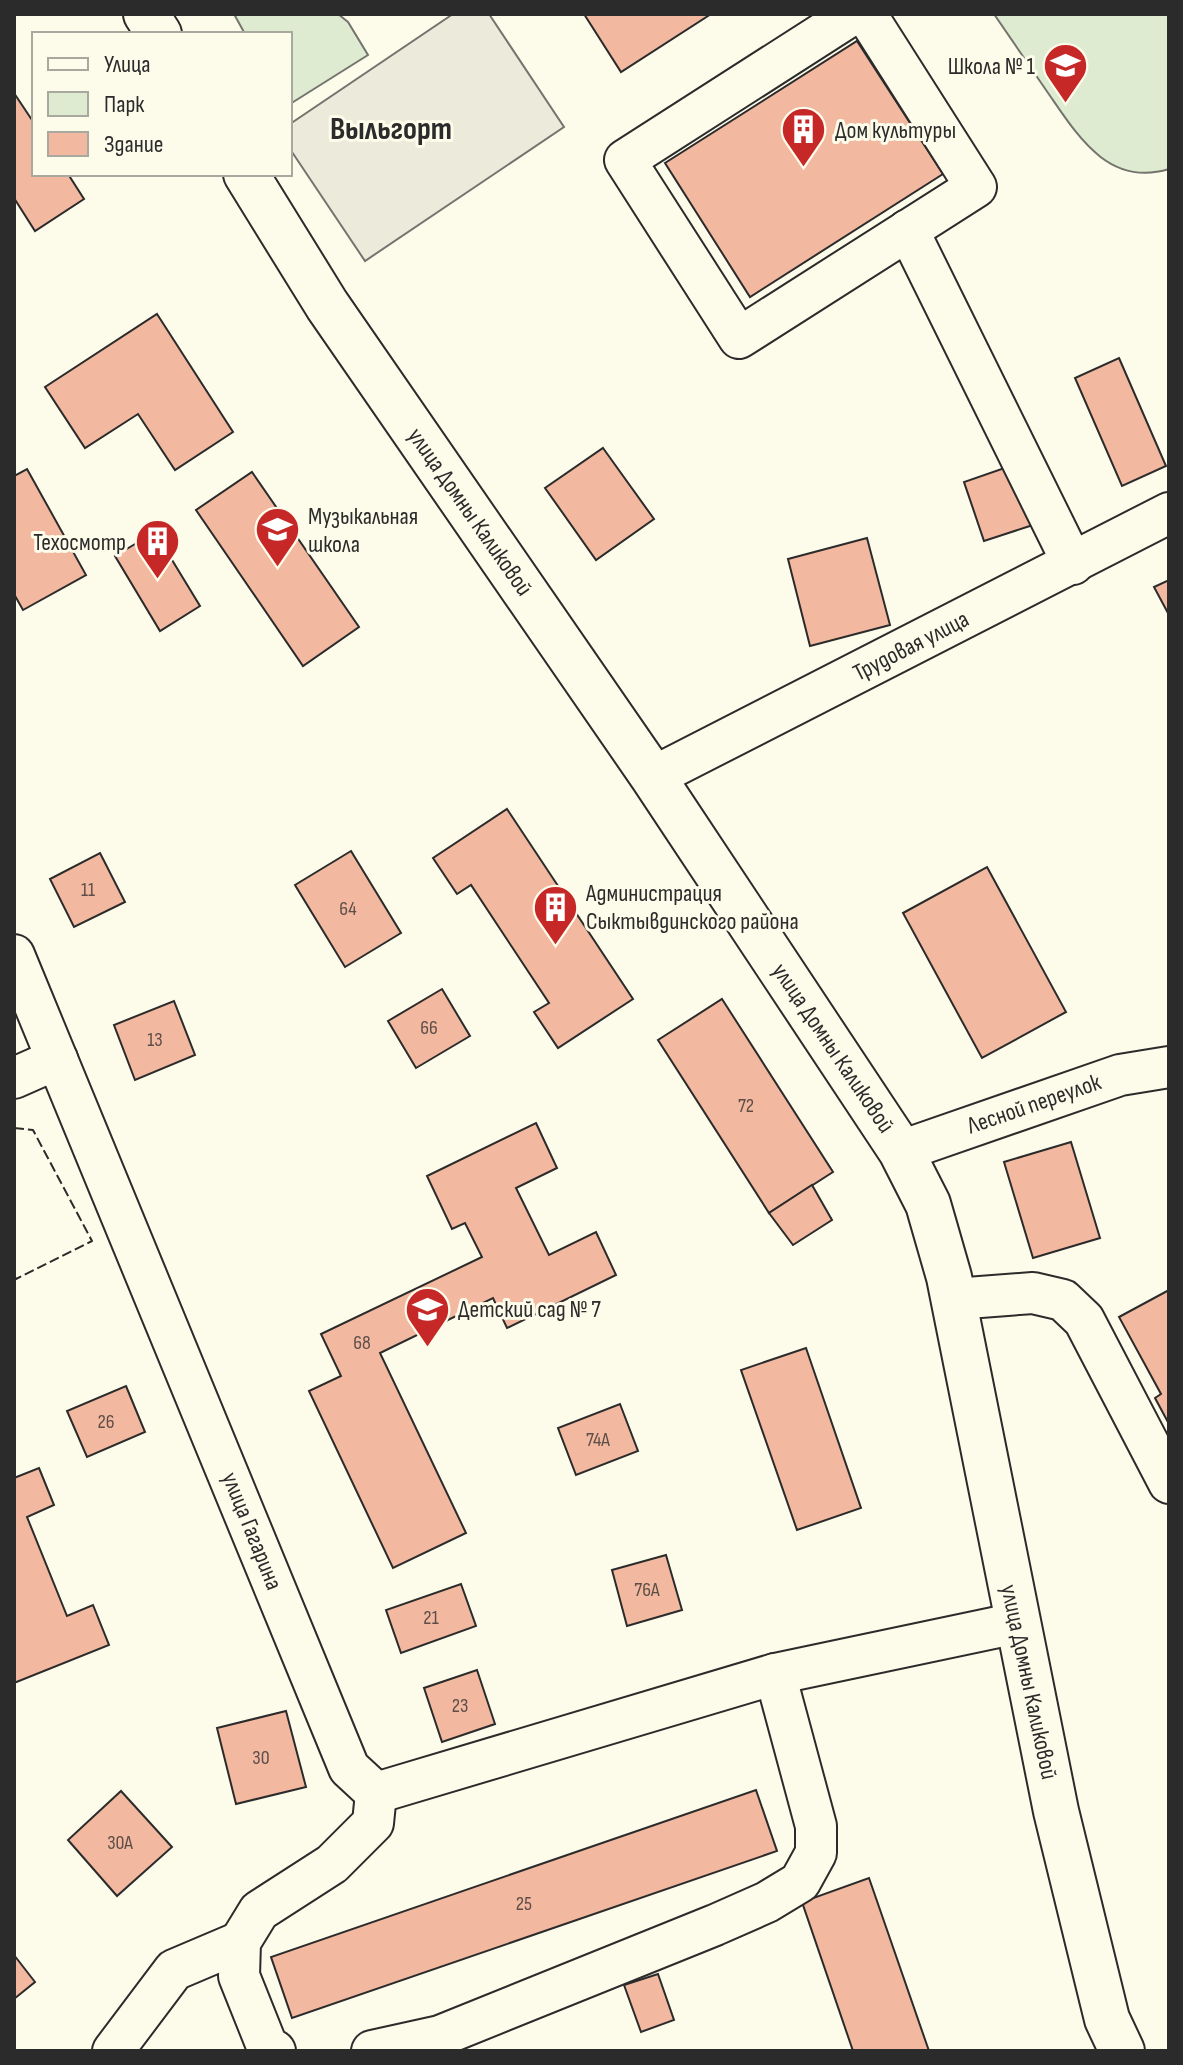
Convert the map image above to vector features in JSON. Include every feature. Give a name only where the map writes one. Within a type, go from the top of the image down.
[{"type":"main road","points":[[146,14],[158,32]]},
{"type":"main road","name":"улица Домны Каликовой","points":[[247,176],[327,305],[653,777],[901,1151],[928,1204],[954,1299],[1059,1826],[1107,2019],[1122,2051]]},
{"type":"street","points":[[853,14],[625,160],[739,338],[976,187],[866,14]]},
{"type":"street","points":[[908,230],[1073,564]]},
{"type":"street","name":"Трудовая улица","points":[[653,777],[1169,513]]},
{"type":"street","name":"улица Гагарина","points":[[14,955],[349,1768],[376,1793]]},
{"type":"street","points":[[14,1078],[57,1059]]},
{"type":"street","name":"Лесной переулок","points":[[901,1151],[1120,1075],[1169,1067]]},
{"type":"street","points":[[954,1299],[1033,1293],[1063,1300],[1084,1320],[1169,1483]]},
{"type":"street","points":[[275,2051],[267,2046],[239,1976],[240,1942],[259,1911],[332,1864],[373,1823],[376,1793],[775,1674],[1017,1623]]},
{"type":"street","points":[[372,2051],[444,2044],[715,1925],[800,1882],[816,1853],[816,1826],[775,1674]]},
{"type":"street","points":[[113,2051],[174,1970],[240,1942]]},
{"type":"green space","points":[[234,14],[338,14],[348,22],[368,55],[292,103],[292,32],[244,32]]},
{"type":"green space","points":[[994,14],[1169,14],[1169,169],[1147,173],[1128,171],[1096,153],[1069,123]]},
{"type":"shaded area","points":[[453,14],[489,14],[564,127],[365,261],[292,152],[292,123]]},
{"type":"building","points":[[584,14],[711,14],[621,72]]},
{"type":"building","name":"Дом культуры","points":[[857,41],[943,174],[750,297],[665,163]]},
{"type":"building","points":[[14,93],[32,120],[32,176],[69,176],[84,199],[35,231],[14,198]]},
{"type":"building","points":[[157,314],[233,432],[175,470],[138,414],[85,448],[45,387]]},
{"type":"building","points":[[1119,358],[1166,466],[1122,486],[1075,378]]},
{"type":"building","points":[[603,448],[654,519],[596,560],[545,488]]},
{"type":"building","points":[[1016,464],[1036,524],[984,541],[964,482]]},
{"type":"building","points":[[27,469],[86,575],[23,610],[14,594],[14,476]]},
{"type":"building","name":"Музыкальная школа","points":[[252,472],[359,627],[303,666],[196,510]]},
{"type":"building","name":"Техосмотр","points":[[155,532],[200,606],[160,631],[115,556]]},
{"type":"building","points":[[867,538],[890,625],[810,646],[788,559]]},
{"type":"building","points":[[1169,580],[1169,615],[1154,587]]},
{"type":"building","name":"Администрация Сыктывдинского района","points":[[507,809],[633,999],[558,1048],[534,1012],[549,1003],[471,885],[457,894],[433,858]]},
{"type":"building","points":[[351,851],[401,933],[345,967],[295,885]]},
{"type":"building","points":[[100,853],[125,902],[74,927],[50,879]]},
{"type":"building","points":[[987,867],[1066,1012],[982,1058],[903,913]]},
{"type":"building","points":[[442,989],[470,1036],[416,1068],[388,1021]]},
{"type":"building","points":[[722,999],[833,1172],[769,1213],[658,1040]]},
{"type":"building","points":[[174,1001],[195,1055],[135,1080],[114,1025]]},
{"type":"building","points":[[536,1123],[557,1168],[516,1188],[549,1255],[596,1232],[616,1275],[507,1328],[493,1298],[380,1353],[466,1533],[393,1568],[309,1391],[341,1376],[321,1334],[482,1257],[465,1223],[452,1229],[427,1176]]},
{"type":"building","points":[[1071,1142],[1100,1238],[1033,1258],[1004,1162]]},
{"type":"building","points":[[812,1185],[832,1220],[793,1245],[769,1213]]},
{"type":"building","points":[[1169,1290],[1169,1424],[1155,1398],[1161,1394],[1119,1317]]},
{"type":"building","points":[[806,1348],[861,1508],[797,1530],[741,1370]]},
{"type":"building","points":[[126,1386],[145,1432],[87,1457],[67,1411]]},
{"type":"building","points":[[620,1404],[638,1451],[576,1475],[558,1428]]},
{"type":"building","points":[[39,1468],[54,1505],[27,1517],[67,1616],[93,1605],[109,1645],[14,1683],[14,1478]]},
{"type":"building","points":[[666,1555],[682,1610],[627,1626],[612,1570]]},
{"type":"building","points":[[461,1584],[476,1626],[401,1653],[386,1610]]},
{"type":"building","points":[[477,1670],[495,1724],[442,1742],[424,1688]]},
{"type":"building","points":[[286,1711],[306,1787],[236,1804],[217,1728]]},
{"type":"building","points":[[756,1790],[777,1851],[292,2018],[271,1957]]},
{"type":"building","points":[[121,1791],[172,1847],[117,1896],[68,1840]]},
{"type":"building","points":[[869,1878],[929,2051],[853,2051],[802,1902]]},
{"type":"building","points":[[14,1955],[35,1982],[14,1999]]},
{"type":"building","points":[[658,1974],[674,2020],[641,2032],[624,1985]]},
{"type":"fence","points":[[14,1128],[33,1130],[92,1241],[16,1279],[14,1276]]},
{"type":"place","name":"Школа № 1","points":[[1066,105]]},
{"type":"place","name":"Дом культуры","points":[[804,169]]},
{"type":"place","name":"Музыкальная школа","points":[[277,569]]},
{"type":"place","name":"Техосмотр","points":[[157,581]]},
{"type":"place","name":"Администрация Сыктывдинского района","points":[[555,946]]},
{"type":"place","name":"Детский сад № 7","points":[[427,1348]]},
{"type":"district","name":"Выльгорт","points":[[391,129]]}]
